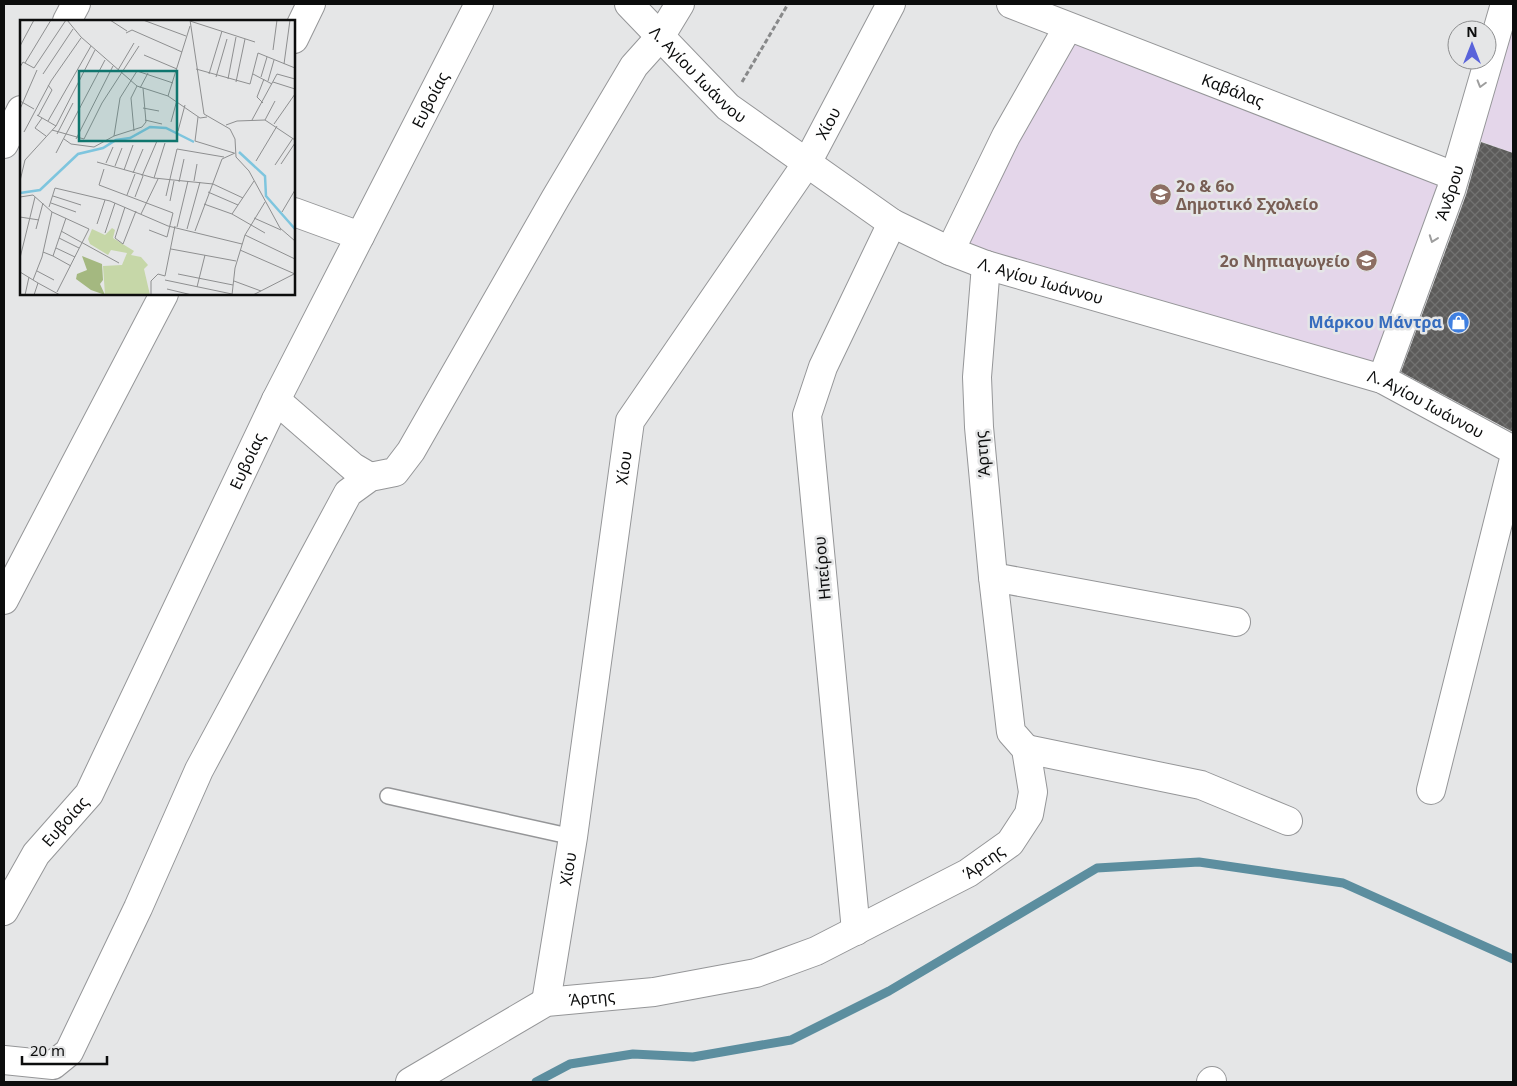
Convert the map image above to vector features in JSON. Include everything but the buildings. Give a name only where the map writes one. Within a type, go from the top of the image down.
[{"type":"street","points":[[68,20],[76,4]]},
{"type":"street","points":[[295,37],[311,4]]},
{"type":"street","name":"Ευβοίας","points":[[4,911],[36,854],[89,794],[276,400],[479,4]]},
{"type":"street","name":"Λ. Αγίου Ιωάννου","points":[[629,4],[728,107],[892,224],[950,252],[986,265],[1382,379],[1513,450]]},
{"type":"street","points":[[4,1060],[53,1065],[69,1052],[138,908],[199,770],[348,493],[370,477],[395,472],[411,451],[550,207],[630,74],[660,37],[680,4]]},
{"type":"street","name":"Χίου","points":[[546,1002],[573,836],[630,421],[807,163],[891,4]]},
{"type":"street","name":"Καβάλας","points":[[1011,4],[1454,176]]},
{"type":"street","name":"Άνδρου","points":[[1382,379],[1454,176],[1505,4]]},
{"type":"street","points":[[950,252],[1006,136],[1068,27]]},
{"type":"street","points":[[4,144],[20,112]]},
{"type":"street","points":[[295,212],[360,236]]},
{"type":"street","name":"Ηπείρου","points":[[856,931],[808,415],[822,367],[892,224]]},
{"type":"street","name":"Άρτης","points":[[410,1082],[546,1002],[654,992],[756,973],[816,951],[968,873],[1010,843],[1029,814],[1033,792],[1026,749],[1010,732],[979,427],[978,377],[986,265]]},
{"type":"street","points":[[4,600],[163,295]]},
{"type":"street","points":[[276,400],[353,467],[370,477]]},
{"type":"street","points":[[1431,790],[1513,463]]},
{"type":"street","points":[[993,577],[1236,622]]},
{"type":"street","points":[[1026,749],[1201,785],[1288,821]]},
{"type":"lane","points":[[388,796],[573,836]]},
{"type":"path","points":[[728,107],[788,4]]},
{"type":"shaded area","points":[[1513,4],[1513,153],[1472,138],[1493,70],[1497,70],[1497,56]]},
{"type":"shaded area","name":"2ο & 6ο Δημοτικό Σχολείο","points":[[1068,27],[1454,176],[1382,379],[950,251]]},
{"type":"waterway","points":[[536,1082],[570,1064],[633,1054],[693,1057],[791,1040],[889,991],[1097,868],[1199,862],[1343,883],[1513,959]]},
{"type":"place","name":"2ο & 6ο Δημοτικό Σχολείο","points":[[1160,195]]},
{"type":"place","name":"2ο Νηπιαγωγείο","points":[[1366,261]]},
{"type":"place","name":"Μάρκου Μάντρα","points":[[1458,322]]}]
